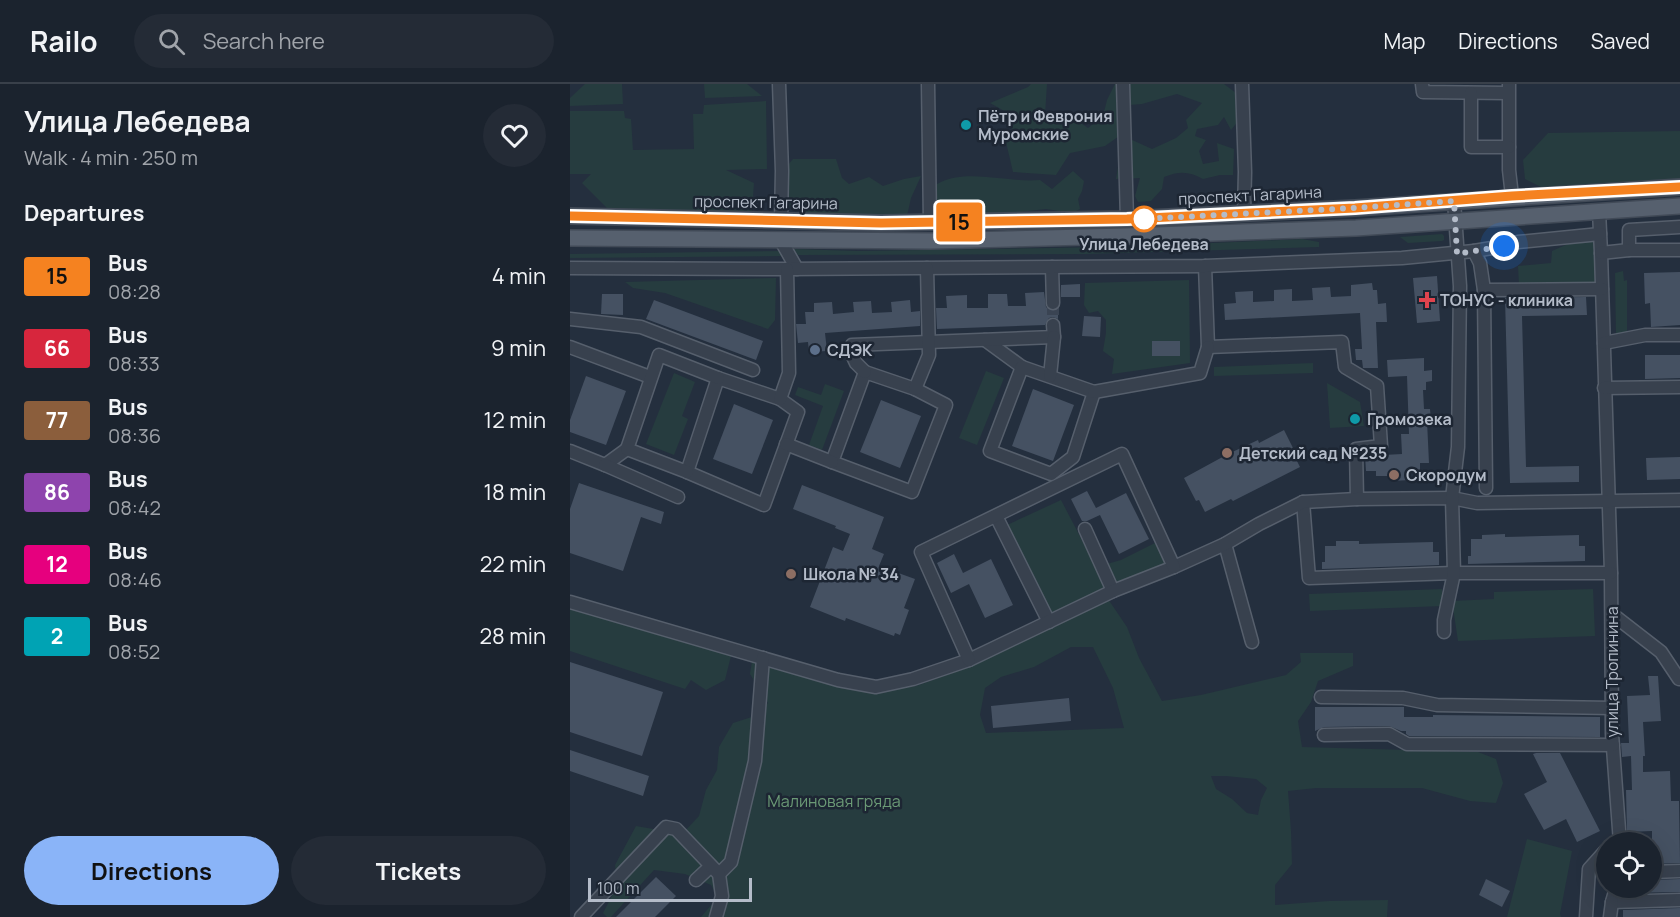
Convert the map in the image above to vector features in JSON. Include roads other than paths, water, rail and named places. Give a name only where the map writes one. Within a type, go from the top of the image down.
[{"type":"main road","name":"проспект Гагарина","points":[[570,216],[930,223],[1127,219],[1355,208],[1512,196],[1680,187]]},
{"type":"main road","points":[[570,238],[931,241],[1126,236],[1356,228],[1680,206]]},
{"type":"street","points":[[779,84],[781,220]]},
{"type":"street","points":[[928,84],[930,223]]},
{"type":"street","points":[[1123,84],[1127,219]]},
{"type":"street","points":[[1242,84],[1244,212]]},
{"type":"street","points":[[1422,84],[1423,92],[1471,93],[1508,89],[1512,196]]},
{"type":"street","points":[[1471,93],[1471,147],[1509,147]]},
{"type":"street","points":[[1444,632],[1444,620],[1455,573],[1452,498],[1458,447],[1460,286],[1454,201]]},
{"type":"street","name":"улица Тропинина","points":[[1599,211],[1612,614],[1612,746],[1617,832]]},
{"type":"street","points":[[1629,250],[1629,230],[1680,227]]},
{"type":"street","points":[[1518,242],[1600,234]]},
{"type":"street","points":[[780,239],[792,269],[789,373],[780,399]]},
{"type":"street","points":[[570,268],[1205,266],[1402,258],[1457,254],[1504,246]]},
{"type":"street","points":[[1601,253],[1629,250],[1680,250]]},
{"type":"street","points":[[1474,251],[1480,263],[1484,290],[1486,488]]},
{"type":"street","points":[[985,340],[1022,367],[1094,392],[1200,373],[1208,347],[1205,266]]},
{"type":"street","points":[[1052,267],[1053,303]]},
{"type":"street","points":[[915,389],[928,355],[927,268]]},
{"type":"street","points":[[1484,290],[1602,290]]},
{"type":"street","points":[[570,320],[641,327],[753,370]]},
{"type":"street","points":[[786,444],[912,492],[946,405],[915,389],[865,372],[856,363],[850,350],[852,345],[985,340],[1053,331],[1050,376]]},
{"type":"street","points":[[1604,343],[1645,335],[1680,335]]},
{"type":"street","points":[[1208,347],[1342,342],[1345,367],[1377,386],[1381,446],[1356,449],[1357,499]]},
{"type":"street","points":[[570,347],[650,377]]},
{"type":"street","points":[[605,465],[627,449],[659,355],[780,399],[798,412],[764,506],[687,472],[627,449]]},
{"type":"street","points":[[1022,367],[990,451],[1051,474],[1073,457],[1094,392]]},
{"type":"street","points":[[832,462],[865,372]]},
{"type":"street","points":[[687,472],[718,378]]},
{"type":"street","points":[[1604,388],[1680,387]]},
{"type":"street","points":[[570,452],[678,497]]},
{"type":"street","points":[[969,660],[921,552],[1122,454],[1174,567]]},
{"type":"street","points":[[1073,457],[1094,468]]},
{"type":"street","points":[[570,602],[838,680],[876,687],[914,680],[969,660],[1113,591],[1225,544],[1303,502],[1452,498],[1477,503],[1680,500]]},
{"type":"street","points":[[1303,502],[1309,578],[1455,573],[1611,573]]},
{"type":"street","points":[[996,516],[1049,622]]},
{"type":"street","points":[[1085,530],[1113,591]]},
{"type":"street","points":[[1225,544],[1252,642]]},
{"type":"street","points":[[1612,614],[1661,652],[1679,679]]},
{"type":"street","points":[[696,880],[731,861],[754,761],[763,658]]},
{"type":"street","points":[[1321,697],[1403,698],[1437,705],[1612,708]]},
{"type":"street","points":[[1324,735],[1389,734],[1407,744],[1612,746]]},
{"type":"street","points":[[580,917],[666,827],[676,829],[715,870],[722,896],[716,917]]},
{"type":"street","points":[[1586,917],[1589,869],[1596,861]]},
{"type":"street","points":[[1662,872],[1680,871]]},
{"type":"street","points":[[1610,917],[1613,898]]},
{"type":"street","points":[[1612,902],[1680,900]]},
{"type":"tunnel","points":[[1053,303],[1053,325]]},
{"type":"place","name":"Пётр и Феврония Муромские","points":[[966,125]]},
{"type":"place","name":"Улица Лебедева","points":[[1144,219]]},
{"type":"place","name":"ТОНУС - клиника","points":[[1427,300]]},
{"type":"place","name":"СДЭК","points":[[815,350]]},
{"type":"place","name":"Громозека","points":[[1355,419]]},
{"type":"place","name":"Детский сад №235","points":[[1227,453]]},
{"type":"place","name":"Скородум","points":[[1394,475]]},
{"type":"place","name":"Школа № 34","points":[[791,574]]},
{"type":"park label","name":"Малиновая гряда","points":[[834,801]]}]
